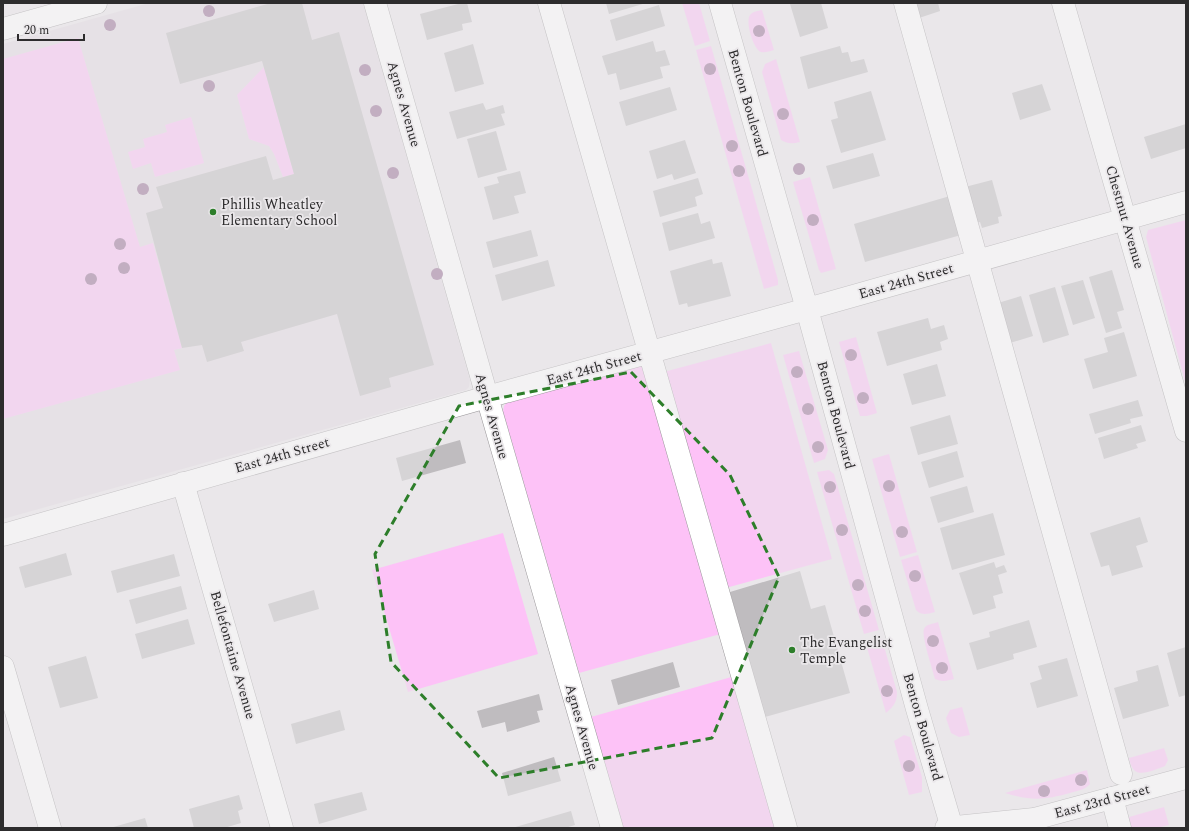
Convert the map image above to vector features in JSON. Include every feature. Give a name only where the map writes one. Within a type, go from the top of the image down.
[{"type":"street","points":[[3,29],[48,10],[96,3]]},
{"type":"street","name":"Agnes Avenue","points":[[375,3],[612,828]]},
{"type":"street","points":[[549,3],[786,828]]},
{"type":"street","name":"Benton Boulevard","points":[[720,3],[807,309],[950,828]]},
{"type":"street","points":[[905,3],[1121,774]]},
{"type":"street","name":"Chestnut Avenue","points":[[1063,3],[1186,431]]},
{"type":"street","name":"East 24th Street","points":[[3,535],[487,397],[807,309],[1186,202]]},
{"type":"street","name":"Bellefontaine Avenue","points":[[183,483],[282,828]]},
{"type":"street","points":[[3,668],[50,828]]},
{"type":"street","name":"East 23rd Street","points":[[950,828],[1034,819],[1186,778]]},
{"type":"street","points":[[1112,798],[1120,828]]},
{"type":"highlighted area","points":[[631,372],[730,475],[779,577],[712,738],[499,778],[391,662],[375,554],[459,406]]},
{"type":"shaded area","name":"Phillis Wheatley Elementary School","points":[[149,3],[363,3],[470,380],[469,387],[466,390],[3,519],[3,44]]},
{"type":"shaded area","points":[[682,3],[699,3],[710,41],[695,46]]},
{"type":"shaded area","points":[[762,10],[774,50],[764,52],[758,50],[755,46],[748,23],[751,14]]},
{"type":"shaded area","points":[[78,38],[140,247],[153,243],[182,348],[174,350],[180,370],[3,419],[3,59]]},
{"type":"shaded area","points":[[711,46],[778,280],[778,285],[764,289],[696,50]]},
{"type":"shaded area","points":[[776,59],[800,142],[790,143],[781,140],[762,72],[765,64]]},
{"type":"shaded area","points":[[264,67],[294,174],[283,177],[274,154],[269,146],[249,139],[237,95]]},
{"type":"shaded area","points":[[191,117],[204,163],[155,177],[151,163],[133,169],[128,152],[145,147],[143,139],[167,132],[165,125]]},
{"type":"shaded area","points":[[810,177],[836,269],[821,273],[793,182]]},
{"type":"shaded area","points":[[1186,220],[1186,385],[1146,237],[1148,230]]},
{"type":"shaded area","points":[[856,337],[877,413],[867,416],[860,416],[839,342]]},
{"type":"shaded area","points":[[771,343],[832,559],[722,589],[660,373]]},
{"type":"shaded area","points":[[799,351],[828,450],[825,459],[814,463],[783,355]]},
{"type":"shaded area","points":[[647,363],[724,633],[579,673],[503,412],[504,406],[509,400]]},
{"type":"shaded area","points":[[889,454],[917,552],[900,557],[872,459]]},
{"type":"shaded area","points":[[829,470],[834,474],[879,630],[864,634],[817,472]]},
{"type":"shaded area","points":[[503,533],[538,654],[408,692],[372,570]]},
{"type":"shaded area","points":[[918,555],[935,612],[927,614],[920,613],[916,610],[901,560]]},
{"type":"shaded area","points":[[938,622],[954,679],[947,681],[935,679],[924,638],[925,627]]},
{"type":"shaded area","points":[[882,639],[897,692],[894,704],[886,713],[866,644]]},
{"type":"shaded area","points":[[735,676],[778,828],[623,828],[591,717]]},
{"type":"shaded area","points":[[962,707],[970,735],[959,737],[951,733],[946,718],[950,710]]},
{"type":"shaded area","points":[[904,735],[910,737],[922,777],[922,792],[909,795],[894,741]]},
{"type":"shaded area","points":[[1164,748],[1168,760],[1165,766],[1144,773],[1137,772],[1133,769],[1129,758]]},
{"type":"shaded area","points":[[1087,770],[1090,784],[1086,788],[1078,791],[1038,799],[1005,793]]},
{"type":"shaded area","points":[[1164,807],[1169,825],[1157,828],[1127,828],[1126,820],[1129,817]]},
{"type":"building","points":[[271,3],[302,3],[312,40],[339,32],[434,365],[389,378],[391,387],[360,396],[337,314],[241,342],[244,351],[207,362],[202,345],[182,348],[146,213],[163,208],[156,187],[266,156],[273,180],[294,174],[262,61],[180,84],[166,33]]},
{"type":"building","points":[[467,3],[472,22],[462,24],[463,30],[427,40],[420,14]]},
{"type":"building","points":[[606,3],[646,3],[609,14]]},
{"type":"building","points":[[821,3],[828,28],[800,37],[790,4]]},
{"type":"building","points":[[915,3],[938,3],[940,11],[919,18]]},
{"type":"building","points":[[659,5],[665,26],[616,41],[610,20]]},
{"type":"building","points":[[653,41],[656,52],[665,50],[670,65],[660,67],[663,78],[620,90],[616,73],[608,75],[602,56]]},
{"type":"building","points":[[473,44],[484,84],[455,92],[444,53]]},
{"type":"building","points":[[840,46],[842,53],[848,52],[851,62],[864,59],[868,72],[808,89],[800,57]]},
{"type":"building","points":[[1042,84],[1051,110],[1020,120],[1012,93]]},
{"type":"building","points":[[670,87],[677,110],[626,126],[619,102]]},
{"type":"building","points":[[871,91],[886,140],[841,153],[831,120],[838,118],[834,102]]},
{"type":"building","points":[[483,103],[486,110],[503,105],[505,113],[501,114],[505,125],[457,139],[449,112]]},
{"type":"building","points":[[1186,124],[1186,148],[1151,159],[1144,137]]},
{"type":"building","points":[[496,131],[507,170],[478,178],[467,139]]},
{"type":"building","points":[[685,140],[696,173],[674,180],[672,174],[657,179],[649,151]]},
{"type":"building","points":[[873,153],[880,176],[833,189],[826,166]]},
{"type":"building","points":[[520,171],[526,193],[514,196],[519,213],[493,220],[484,187],[499,183],[497,177]]},
{"type":"building","points":[[698,178],[703,194],[695,197],[697,206],[660,217],[653,191]]},
{"type":"building","points":[[992,180],[1002,216],[998,217],[999,223],[982,228],[980,222],[975,223],[965,187]]},
{"type":"building","points":[[950,196],[961,235],[865,262],[854,224]]},
{"type":"building","points":[[698,213],[701,224],[710,221],[715,238],[669,251],[662,223]]},
{"type":"building","points":[[531,230],[538,256],[493,268],[486,242]]},
{"type":"building","points":[[712,259],[713,264],[722,262],[731,296],[688,307],[687,303],[679,305],[670,271]]},
{"type":"building","points":[[548,260],[555,286],[502,301],[495,275]]},
{"type":"building","points":[[1112,270],[1124,310],[1117,312],[1122,328],[1106,333],[1089,277]]},
{"type":"building","points":[[1083,280],[1095,318],[1073,325],[1061,286]]},
{"type":"building","points":[[1055,287],[1069,335],[1043,343],[1029,295]]},
{"type":"building","points":[[1021,296],[1033,336],[1010,343],[998,303]]},
{"type":"building","points":[[928,318],[931,329],[944,325],[948,339],[940,342],[942,350],[887,366],[877,332]]},
{"type":"building","points":[[1124,332],[1137,376],[1093,389],[1084,359],[1108,352],[1104,338]]},
{"type":"building","points":[[937,364],[946,396],[912,405],[903,374]]},
{"type":"building","points":[[1138,400],[1143,416],[1130,419],[1131,423],[1095,434],[1089,414]]},
{"type":"building","points":[[950,415],[958,444],[918,455],[910,427]]},
{"type":"building","points":[[1141,425],[1146,441],[1136,444],[1138,448],[1104,459],[1098,438]]},
{"type":"building","points":[[460,440],[466,463],[402,481],[396,458]]},
{"type":"building","points":[[957,451],[964,477],[929,488],[921,462]]},
{"type":"building","points":[[967,486],[974,512],[938,523],[930,497]]},
{"type":"building","points":[[993,513],[1005,555],[952,570],[940,528]]},
{"type":"building","points":[[1140,517],[1148,542],[1136,546],[1143,567],[1112,576],[1109,565],[1101,567],[1090,533]]},
{"type":"building","points":[[66,553],[72,575],[25,588],[19,567]]},
{"type":"building","points":[[174,554],[180,576],[117,593],[111,571]]},
{"type":"building","points":[[994,562],[996,568],[1004,565],[1007,572],[998,575],[1003,593],[993,596],[996,608],[973,615],[959,573]]},
{"type":"building","name":"The Evangelist Temple","points":[[800,571],[811,609],[825,605],[850,693],[765,717],[730,592]]},
{"type":"building","points":[[181,586],[187,609],[136,624],[129,600]]},
{"type":"building","points":[[314,590],[319,609],[274,622],[268,604]]},
{"type":"building","points":[[188,619],[195,644],[142,659],[135,634]]},
{"type":"building","points":[[1029,620],[1037,647],[1013,654],[1014,659],[977,670],[969,643],[990,637],[989,632]]},
{"type":"building","points":[[1186,647],[1186,695],[1179,697],[1167,653]]},
{"type":"building","points":[[86,656],[98,698],[60,708],[48,667]]},
{"type":"building","points":[[1067,658],[1078,696],[1037,708],[1030,683],[1042,679],[1038,666]]},
{"type":"building","points":[[673,662],[680,687],[618,705],[611,680]]},
{"type":"building","points":[[1158,665],[1169,706],[1123,719],[1114,688],[1138,681],[1136,671]]},
{"type":"building","points":[[539,694],[543,710],[537,711],[540,722],[507,732],[505,722],[482,728],[477,711]]},
{"type":"building","points":[[340,710],[345,730],[296,744],[291,724]]},
{"type":"building","points":[[554,757],[561,781],[508,796],[502,773]]},
{"type":"building","points":[[362,792],[367,810],[319,824],[314,804]]},
{"type":"building","points":[[239,795],[243,809],[238,811],[241,823],[224,828],[194,828],[189,809]]},
{"type":"building","points":[[571,811],[575,825],[565,828],[512,828]]},
{"type":"building","points":[[145,818],[148,828],[110,828]]},
{"type":"place","name":"Phillis Wheatley Elementary School","points":[[213,212]]},
{"type":"place","name":"The Evangelist Temple","points":[[792,650]]}]
